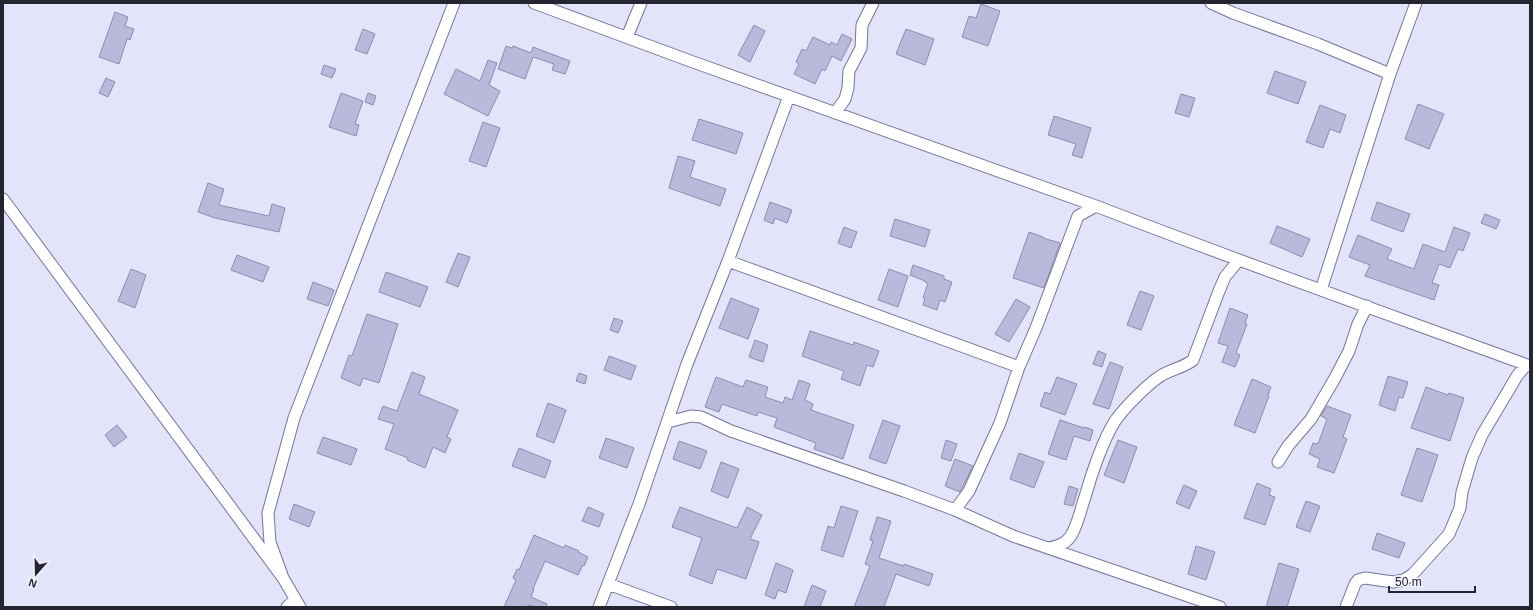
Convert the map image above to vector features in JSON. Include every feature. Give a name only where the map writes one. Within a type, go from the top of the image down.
[{"type":"street","points":[[294,605],[270,542],[268,513],[294,418],[454,3]]},
{"type":"street","points":[[534,3],[1096,206],[1238,261],[1528,365],[1517,376],[1482,435],[1472,458],[1462,492],[1460,508],[1449,534],[1413,574],[1404,580],[1393,582],[1365,578],[1358,580],[1346,607]]},
{"type":"street","points":[[627,37],[641,3]]},
{"type":"street","points":[[835,113],[845,99],[848,88],[849,71],[861,48],[862,25],[873,3]]},
{"type":"street","points":[[1211,3],[1233,13],[1318,44],[1390,74]]},
{"type":"street","points":[[1321,290],[1390,74],[1416,3]]},
{"type":"street","points":[[599,607],[639,504],[687,364],[728,261],[789,96]]},
{"type":"street","points":[[3,199],[283,578]]},
{"type":"street","points":[[955,510],[969,491],[1000,423],[1019,367],[1036,328],[1078,216],[1096,206]]},
{"type":"street","points":[[728,261],[1019,367]]},
{"type":"street","points":[[1049,548],[1064,544],[1071,536],[1088,485],[1109,431],[1116,420],[1129,404],[1165,373],[1183,367],[1193,360],[1219,291],[1226,277],[1238,261]]},
{"type":"street","points":[[1278,462],[1288,446],[1311,419],[1336,378],[1366,306]]},
{"type":"street","points":[[668,422],[691,416],[701,417],[738,433],[955,510],[1013,536],[1220,607]]},
{"type":"street","points":[[608,584],[671,607]]},
{"type":"building","points":[[981,4],[1000,11],[988,46],[962,37],[969,16],[976,18]]},
{"type":"building","points":[[115,12],[128,17],[125,26],[134,29],[130,40],[127,39],[119,64],[99,57]]},
{"type":"building","points":[[754,25],[765,31],[750,62],[738,55]]},
{"type":"building","points":[[363,29],[375,34],[367,54],[355,50]]},
{"type":"building","points":[[906,29],[934,39],[925,65],[896,54]]},
{"type":"building","points":[[842,34],[852,39],[841,61],[832,56],[825,71],[822,69],[815,84],[794,74],[799,64],[796,62],[802,49],[806,51],[813,37],[830,45],[831,42],[837,45]]},
{"type":"building","points":[[506,46],[512,48],[513,46],[531,53],[533,47],[570,61],[565,74],[552,70],[554,64],[533,57],[525,79],[498,69]]},
{"type":"building","points":[[488,60],[497,63],[489,85],[500,91],[488,116],[444,94],[456,69],[480,81]]},
{"type":"building","points":[[324,65],[336,69],[332,78],[321,74]]},
{"type":"building","points":[[1275,71],[1306,82],[1298,104],[1267,93]]},
{"type":"building","points":[[106,78],[115,82],[108,97],[99,93]]},
{"type":"building","points":[[341,93],[363,101],[355,124],[359,125],[356,136],[329,127]]},
{"type":"building","points":[[368,93],[376,96],[373,105],[365,102]]},
{"type":"building","points":[[1181,94],[1195,98],[1189,117],[1175,113]]},
{"type":"building","points":[[1418,104],[1444,114],[1429,149],[1405,139]]},
{"type":"building","points":[[1320,105],[1346,115],[1340,133],[1330,129],[1323,148],[1306,142]]},
{"type":"building","points":[[1054,116],[1091,128],[1082,158],[1072,155],[1076,144],[1048,135]]},
{"type":"building","points":[[699,119],[743,133],[736,154],[692,140]]},
{"type":"building","points":[[483,122],[500,128],[486,167],[469,161]]},
{"type":"building","points":[[678,156],[695,161],[690,177],[726,189],[720,206],[669,188]]},
{"type":"building","points":[[208,183],[224,189],[219,205],[269,216],[272,204],[285,208],[279,232],[215,218],[198,212]]},
{"type":"building","points":[[770,202],[792,210],[787,223],[775,218],[773,224],[764,220]]},
{"type":"building","points":[[1377,202],[1410,214],[1403,232],[1371,220]]},
{"type":"building","points":[[1485,214],[1500,220],[1496,229],[1481,223]]},
{"type":"building","points":[[895,219],[930,230],[925,247],[890,236]]},
{"type":"building","points":[[1277,226],[1310,239],[1302,257],[1270,243]]},
{"type":"building","points":[[844,227],[857,232],[851,248],[838,243]]},
{"type":"building","points":[[1454,227],[1470,233],[1463,251],[1458,249],[1450,268],[1439,264],[1432,283],[1439,285],[1434,300],[1365,276],[1370,265],[1349,257],[1358,235],[1392,249],[1387,259],[1414,269],[1423,244],[1445,252]]},
{"type":"building","points":[[1029,232],[1060,243],[1044,288],[1013,278]]},
{"type":"building","points":[[458,253],[470,257],[458,287],[446,282]]},
{"type":"building","points":[[237,255],[269,267],[263,282],[231,270]]},
{"type":"building","points":[[913,265],[944,276],[944,279],[952,282],[945,302],[940,300],[937,310],[923,305],[925,299],[923,298],[928,283],[910,275]]},
{"type":"building","points":[[131,269],[146,275],[135,308],[118,301]]},
{"type":"building","points":[[889,269],[908,276],[898,307],[878,300]]},
{"type":"building","points":[[386,272],[428,287],[420,307],[379,292]]},
{"type":"building","points":[[313,282],[334,290],[328,306],[307,299]]},
{"type":"building","points":[[1140,291],[1154,296],[1141,330],[1127,325]]},
{"type":"building","points":[[731,298],[759,309],[748,339],[719,328]]},
{"type":"building","points":[[1016,299],[1030,307],[1009,342],[995,334]]},
{"type":"building","points":[[1230,308],[1248,315],[1245,323],[1247,324],[1236,353],[1240,355],[1235,367],[1222,362],[1228,346],[1218,343]]},
{"type":"building","points":[[367,314],[398,324],[379,383],[363,378],[360,386],[341,378],[349,355],[352,356]]},
{"type":"building","points":[[614,318],[623,321],[618,333],[610,330]]},
{"type":"building","points":[[810,331],[853,345],[854,342],[879,351],[873,367],[867,365],[860,386],[841,379],[844,371],[802,356]]},
{"type":"building","points":[[755,340],[768,345],[763,362],[749,357]]},
{"type":"building","points":[[1098,351],[1106,354],[1102,367],[1093,364]]},
{"type":"building","points":[[609,356],[636,366],[631,380],[604,370]]},
{"type":"building","points":[[1110,362],[1123,367],[1109,409],[1093,404]]},
{"type":"building","points":[[412,372],[425,377],[419,394],[458,410],[447,437],[451,439],[445,453],[433,447],[425,468],[407,460],[408,458],[385,449],[394,424],[378,419],[383,406],[397,411]]},
{"type":"building","points":[[579,373],[587,376],[585,384],[576,381]]},
{"type":"building","points":[[1388,376],[1408,382],[1403,398],[1399,397],[1395,411],[1379,405]]},
{"type":"building","points":[[716,377],[743,387],[746,380],[768,387],[765,397],[783,403],[785,397],[792,400],[799,380],[810,384],[805,400],[813,404],[811,410],[854,425],[843,459],[814,449],[816,443],[774,427],[777,418],[758,412],[757,416],[722,404],[719,412],[705,407]]},
{"type":"building","points":[[1057,377],[1077,384],[1065,415],[1040,406],[1045,392],[1050,394]]},
{"type":"building","points":[[1252,379],[1271,387],[1255,433],[1234,425]]},
{"type":"building","points":[[1426,387],[1448,395],[1449,393],[1464,398],[1450,441],[1411,428]]},
{"type":"building","points":[[548,403],[566,410],[554,443],[536,436]]},
{"type":"building","points":[[1327,406],[1351,415],[1343,437],[1347,439],[1334,473],[1317,467],[1320,459],[1309,454],[1313,443],[1318,444],[1327,419],[1321,416]]},
{"type":"building","points":[[883,420],[900,426],[886,464],[869,458]]},
{"type":"building","points":[[1060,420],[1093,430],[1090,441],[1074,436],[1066,460],[1048,454]]},
{"type":"building","points":[[117,425],[127,437],[114,447],[105,435]]},
{"type":"building","points":[[323,437],[357,449],[351,465],[317,453]]},
{"type":"building","points":[[606,438],[634,448],[627,468],[599,458]]},
{"type":"building","points":[[946,440],[957,444],[951,461],[941,458]]},
{"type":"building","points":[[1118,440],[1137,447],[1124,483],[1104,475]]},
{"type":"building","points":[[679,441],[707,451],[700,469],[673,459]]},
{"type":"building","points":[[519,448],[551,461],[545,478],[512,466]]},
{"type":"building","points":[[1417,448],[1438,455],[1422,502],[1401,495]]},
{"type":"building","points":[[1019,453],[1044,462],[1034,488],[1010,479]]},
{"type":"building","points":[[955,459],[973,466],[960,492],[945,486]]},
{"type":"building","points":[[721,462],[739,469],[728,498],[711,491]]},
{"type":"building","points":[[1257,483],[1271,489],[1269,495],[1275,497],[1265,525],[1244,518]]},
{"type":"building","points":[[1184,485],[1197,491],[1189,509],[1176,503]]},
{"type":"building","points":[[1069,486],[1078,489],[1073,506],[1064,504]]},
{"type":"building","points":[[1306,501],[1320,506],[1310,532],[1296,527]]},
{"type":"building","points":[[294,504],[315,512],[309,527],[289,519]]},
{"type":"building","points":[[841,506],[858,511],[843,557],[821,550],[828,526],[834,528]]},
{"type":"building","points":[[588,507],[604,514],[599,527],[582,521]]},
{"type":"building","points":[[680,507],[737,528],[747,507],[762,515],[750,539],[759,542],[746,579],[717,569],[712,584],[689,575],[702,538],[672,527]]},
{"type":"building","points":[[877,517],[891,521],[879,558],[904,566],[904,564],[933,574],[929,586],[896,574],[884,607],[854,607],[870,566],[865,564],[873,541],[870,540]]},
{"type":"building","points":[[1377,533],[1405,543],[1399,558],[1372,549]]},
{"type":"building","points":[[534,535],[564,548],[565,545],[588,557],[578,575],[545,561],[531,597],[547,604],[546,607],[534,607],[528,605],[527,607],[504,607],[516,580],[513,578],[517,569],[519,570]]},
{"type":"building","points":[[1196,546],[1215,552],[1206,580],[1188,574]]},
{"type":"building","points":[[776,563],[793,570],[786,593],[778,590],[775,599],[765,595]]},
{"type":"building","points":[[1279,563],[1299,569],[1287,607],[1266,607]]},
{"type":"building","points":[[812,585],[826,591],[820,607],[804,607]]}]
